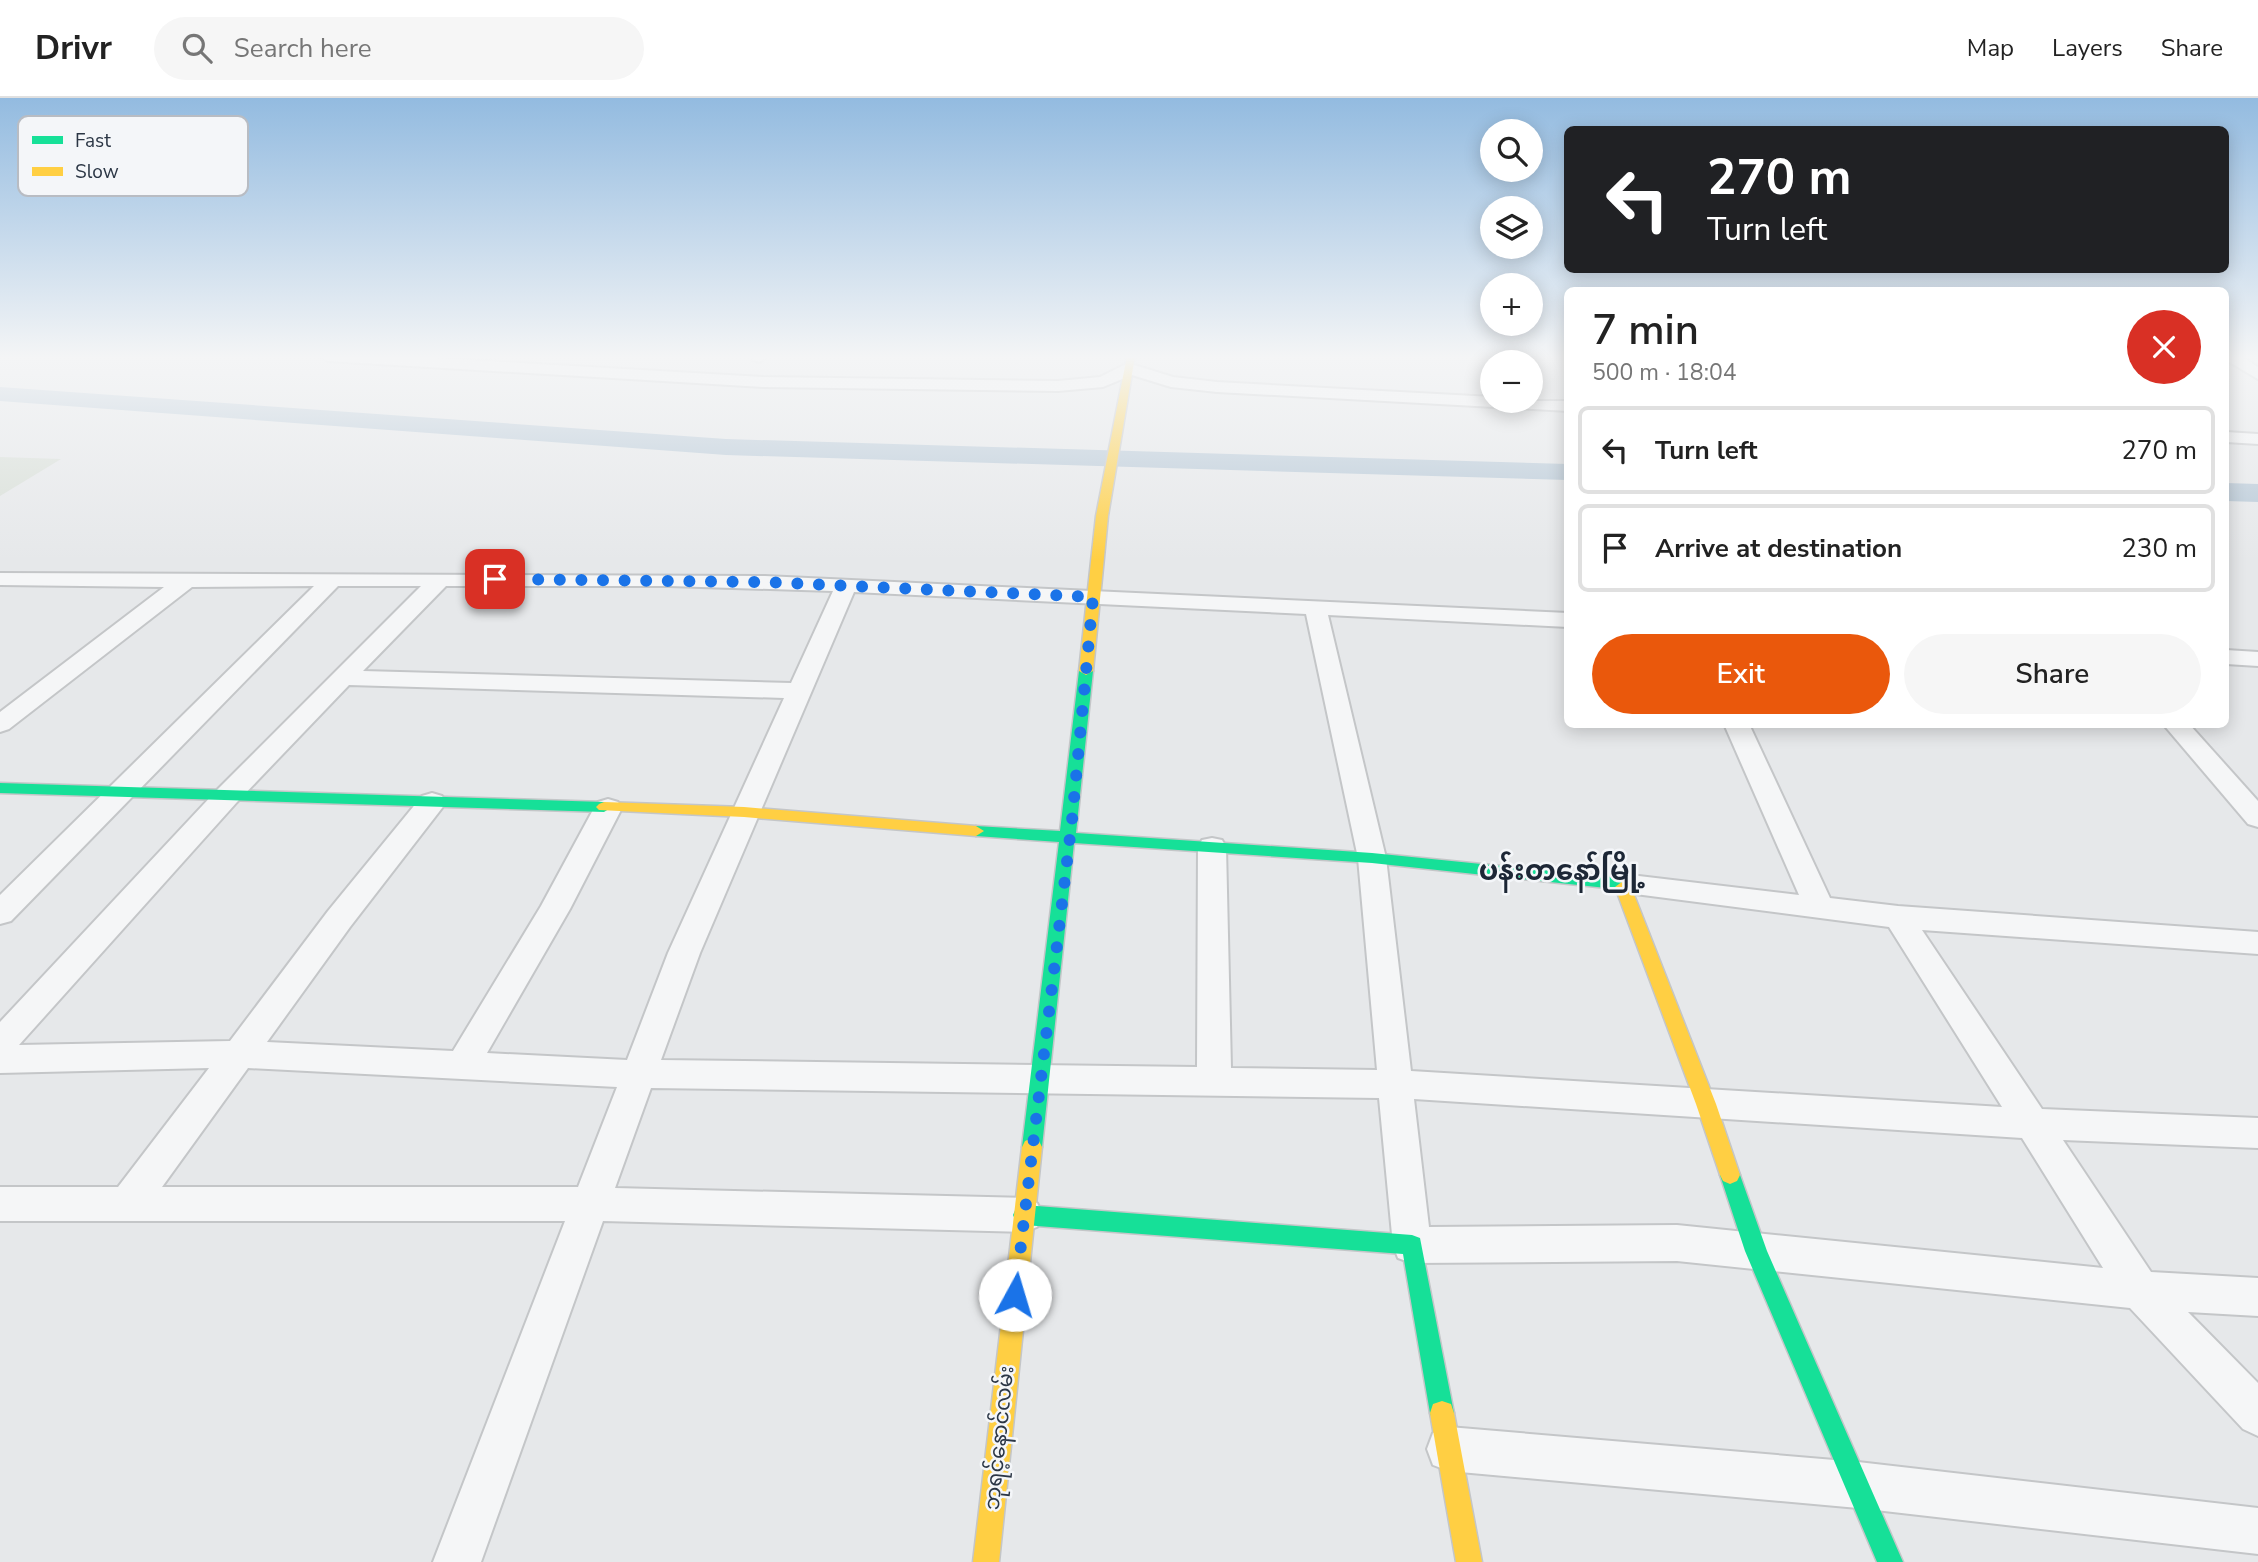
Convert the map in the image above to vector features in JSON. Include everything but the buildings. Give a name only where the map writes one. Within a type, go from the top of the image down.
[{"type":"street","name":"ဘုရင့်နောင်လမ်း","points":[[986,1562],[1069,838],[1102,516],[1118,424]]},
{"type":"street","points":[[2229,437],[2258,439]]},
{"type":"street","points":[[0,579],[184,582],[591,578],[846,585],[1564,620]]},
{"type":"street","points":[[0,1044],[227,796],[440,579]]},
{"type":"street","points":[[0,913],[331,581]]},
{"type":"street","points":[[0,724],[184,582]]},
{"type":"street","points":[[457,1562],[684,953],[846,585]]},
{"type":"street","points":[[1316,609],[1372,858],[1412,1245],[1469,1562]]},
{"type":"street","points":[[2229,657],[2258,659]]},
{"type":"street","points":[[344,678],[800,691]]},
{"type":"street","points":[[1738,728],[1819,907]]},
{"type":"street","points":[[2179,728],[2258,817]]},
{"type":"street","points":[[0,788],[744,812],[1069,838],[1372,858],[1898,917],[2258,943]]},
{"type":"street","points":[[128,1204],[339,919],[432,803]]},
{"type":"street","points":[[462,1065],[555,909],[608,808]]},
{"type":"street","points":[[1212,847],[1214,1082]]},
{"type":"street","points":[[1622,884],[1706,1104],[1756,1251],[1890,1562]]},
{"type":"street","points":[[1898,917],[2140,1290],[2258,1414]]},
{"type":"street","points":[[0,1059],[239,1054],[639,1074],[1395,1084],[1947,1120],[2258,1133]]},
{"type":"street","points":[[0,1204],[590,1204],[1024,1215],[1412,1245],[1677,1243],[2140,1290],[2258,1297]]},
{"type":"street","points":[[1449,1449],[1858,1485],[2258,1531]]},
{"type":"shaded area","points":[[0,457],[61,459],[0,496]]},
{"type":"waterway","points":[[415,424],[726,447],[1564,472]]},
{"type":"waterway","points":[[2229,492],[2258,493]]},
{"type":"traffic: fast","points":[[1032,1147],[1086,671]]},
{"type":"traffic: fast","points":[[0,788],[604,807]]},
{"type":"traffic: fast","points":[[976,831],[1372,858],[1622,884],[1623,887]]},
{"type":"traffic: fast","points":[[1730,1175],[1756,1251],[1890,1562]]},
{"type":"traffic: fast","points":[[1024,1215],[1412,1245],[1442,1413]]},
{"type":"traffic: slow","points":[[1086,671],[1102,516],[1119,424]]},
{"type":"traffic: slow","points":[[604,807],[744,812],[976,831]]},
{"type":"traffic: slow","points":[[1623,887],[1706,1104],[1730,1175]]},
{"type":"traffic: slow","points":[[986,1562],[1032,1147]]},
{"type":"traffic: slow","points":[[1442,1413],[1469,1562]]},
{"type":"district","name":"ပန်းတနော်မြို့","points":[[1562,870]]},
{"type":"route","points":[[495,579],[764,582],[1093,597],[1072,820],[1015,1295]]}]
